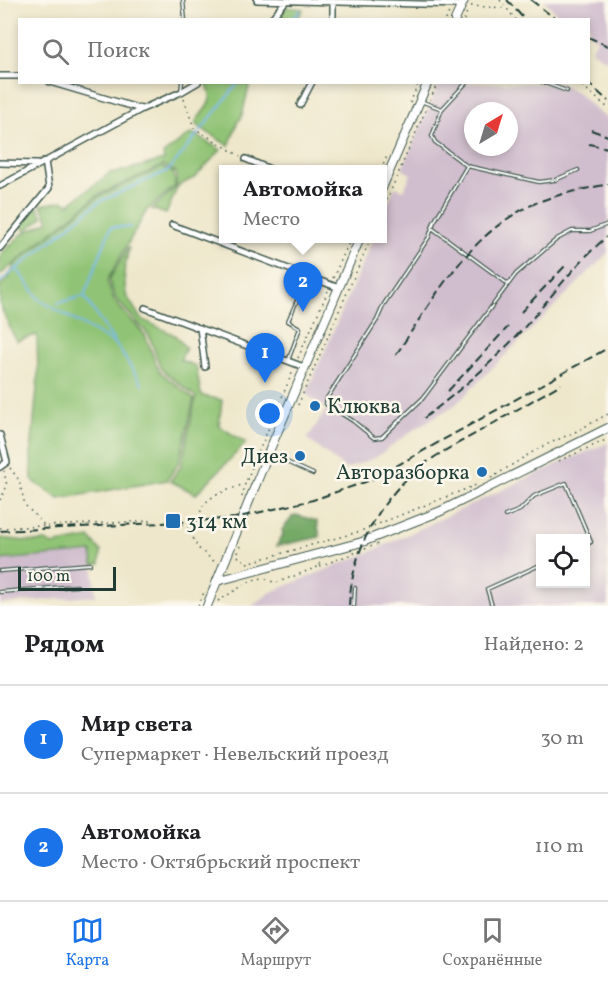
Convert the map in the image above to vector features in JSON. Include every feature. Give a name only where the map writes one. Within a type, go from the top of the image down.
[{"type":"main road","points":[[456,18],[465,4]]},
{"type":"main road","points":[[387,178],[424,103],[428,84]]},
{"type":"main road","points":[[207,606],[268,454],[300,366],[335,286],[357,243]]},
{"type":"main road","points":[[218,581],[362,542],[441,512],[608,426]]},
{"type":"street","points":[[257,0],[465,4]]},
{"type":"street","points":[[272,18],[286,1]]},
{"type":"street","points":[[333,2],[333,18]]},
{"type":"street","points":[[0,76],[18,76]]},
{"type":"street","points":[[57,84],[142,109]]},
{"type":"street","points":[[0,186],[142,109],[195,84]]},
{"type":"street","points":[[300,105],[311,84]]},
{"type":"street","points":[[246,159],[260,165]]},
{"type":"street","points":[[0,248],[49,188],[45,161]]},
{"type":"street","points":[[0,163],[39,164]]},
{"type":"street","points":[[172,225],[219,243]]},
{"type":"street","points":[[220,243],[335,286]]},
{"type":"street","points":[[144,308],[300,366]]},
{"type":"street","points":[[200,328],[205,367]]},
{"type":"street","points":[[0,435],[7,462],[0,467]]},
{"type":"lane","points":[[183,0],[185,18]]},
{"type":"lane","points":[[181,92],[182,84]]},
{"type":"lane","points":[[465,84],[441,109],[432,136],[435,142],[467,166],[539,182],[555,180],[578,170]]},
{"type":"lane","points":[[548,84],[567,91]]},
{"type":"lane","points":[[424,103],[441,109]]},
{"type":"lane","points":[[467,166],[414,262],[395,287],[377,320],[327,398],[326,404],[374,438],[382,437],[423,398],[516,274],[557,239],[572,231],[590,231],[608,224]]},
{"type":"lane","points":[[432,228],[508,284]]},
{"type":"lane","points":[[288,361],[300,328],[288,321],[298,296]]},
{"type":"lane","points":[[268,454],[313,474]]},
{"type":"lane","points":[[505,516],[520,510],[534,496],[566,483],[588,534]]},
{"type":"lane","points":[[0,571],[90,564]]},
{"type":"lane","points":[[492,606],[487,590],[536,567]]},
{"type":"lane","points":[[0,592],[77,586]]},
{"type":"lane","points":[[354,606],[356,588]]},
{"type":"path","points":[[500,0],[514,18]]},
{"type":"path","points":[[465,4],[506,8]]},
{"type":"path","points":[[387,198],[424,103],[437,84]]},
{"type":"path","points":[[580,84],[608,108]]},
{"type":"path","points":[[181,92],[194,128],[246,159]]},
{"type":"path","points":[[242,498],[245,484],[335,286],[349,243]]},
{"type":"path","points":[[298,405],[369,243]]},
{"type":"path","points":[[240,545],[236,555],[247,563],[364,530],[484,482],[539,448],[608,414]]},
{"type":"path","points":[[591,446],[608,439]]},
{"type":"path","points":[[0,500],[7,486],[4,470],[7,462]]},
{"type":"path","points":[[7,462],[19,480],[25,505],[45,526]]},
{"type":"path","points":[[200,518],[200,511],[207,500],[245,484]]},
{"type":"path","points":[[178,520],[189,530],[198,548],[216,563]]},
{"type":"path","points":[[0,528],[151,521]]},
{"type":"path","points":[[214,606],[252,580],[263,578],[276,583],[320,566],[318,553]]},
{"type":"path","points":[[198,606],[207,584]]},
{"type":"shaded area","points":[[544,0],[608,0],[608,61],[591,51],[597,39],[590,35],[590,18],[563,18]]},
{"type":"shaded area","points":[[439,84],[563,84],[578,93],[599,113],[608,118],[608,253],[455,405],[416,428],[375,458],[346,469],[307,439],[327,409],[306,394],[371,243],[387,243],[387,206],[395,187],[404,190],[411,174],[402,169]]},
{"type":"shaded area","points":[[608,443],[608,606],[252,606],[271,592],[375,550],[557,464]]},
{"type":"shaded area","points":[[92,552],[96,596],[0,604],[0,560]]},
{"type":"green space","points":[[286,7],[303,9],[298,18],[276,18]]},
{"type":"green space","points":[[206,84],[250,84],[241,119],[238,121],[229,146],[196,125],[196,121],[210,99]]},
{"type":"green space","points":[[192,133],[221,150],[194,178],[178,186],[166,214],[152,209],[176,187],[177,173],[164,165],[98,195],[0,275],[0,255],[22,234],[49,221],[41,205],[63,201],[69,204],[111,172],[115,173],[164,160],[163,154]]},
{"type":"green space","points":[[162,167],[174,173],[175,186],[147,210],[107,281],[114,301],[145,335],[159,371],[194,399],[179,463],[167,480],[59,499],[32,480],[31,453],[38,377],[37,335],[16,341],[0,305],[0,285],[8,279],[15,264],[98,197]]},
{"type":"green space","points":[[37,206],[43,217],[25,231],[21,225]]},
{"type":"green space","points":[[129,247],[124,272],[126,295],[141,319],[175,335],[186,348],[180,360],[196,366],[201,394],[222,400],[219,426],[246,443],[196,494],[170,481],[181,466],[196,397],[161,369],[149,335],[115,298],[109,280]]},
{"type":"green space","points":[[296,515],[317,521],[320,537],[277,546],[283,535],[282,530]]},
{"type":"green space","points":[[0,538],[30,542],[46,541],[52,545],[90,538],[101,551],[100,564],[93,565],[92,552],[0,560]]},
{"type":"waterway","points":[[294,18],[300,11]]},
{"type":"waterway","points":[[0,282],[99,202],[169,170],[237,84]]},
{"type":"waterway","points":[[131,227],[111,227],[84,296],[142,384]]},
{"type":"waterway","points":[[17,269],[40,300],[115,344]]},
{"type":"waterway","points":[[58,303],[84,296]]},
{"type":"railway","points":[[507,0],[523,18]]},
{"type":"railway","points":[[531,0],[554,18]]},
{"type":"railway","points":[[590,38],[608,46]]},
{"type":"railway","points":[[589,84],[608,101]]},
{"type":"railway","points":[[591,130],[608,136]]},
{"type":"railway","points":[[589,144],[608,148]]},
{"type":"railway","points":[[396,355],[457,266],[495,228],[541,201],[608,184]]},
{"type":"railway","points":[[424,418],[497,356],[579,264],[608,236]]},
{"type":"railway","points":[[521,312],[566,265]]},
{"type":"railway","points":[[448,391],[508,327]]},
{"type":"railway","points":[[0,531],[235,518],[313,500],[371,480],[608,348]]},
{"type":"railway","points":[[349,606],[355,566],[361,548],[379,512],[404,481],[442,453],[561,384]]},
{"type":"place","name":"Автомойка","points":[[303,312]]},
{"type":"place","name":"Мир света","points":[[265,383]]},
{"type":"place","name":"Клюква","points":[[315,406]]},
{"type":"place","name":"Диез","points":[[300,456]]},
{"type":"place","name":"Авторазборка","points":[[482,472]]},
{"type":"place","name":"314 км","points":[[173,521]]}]
